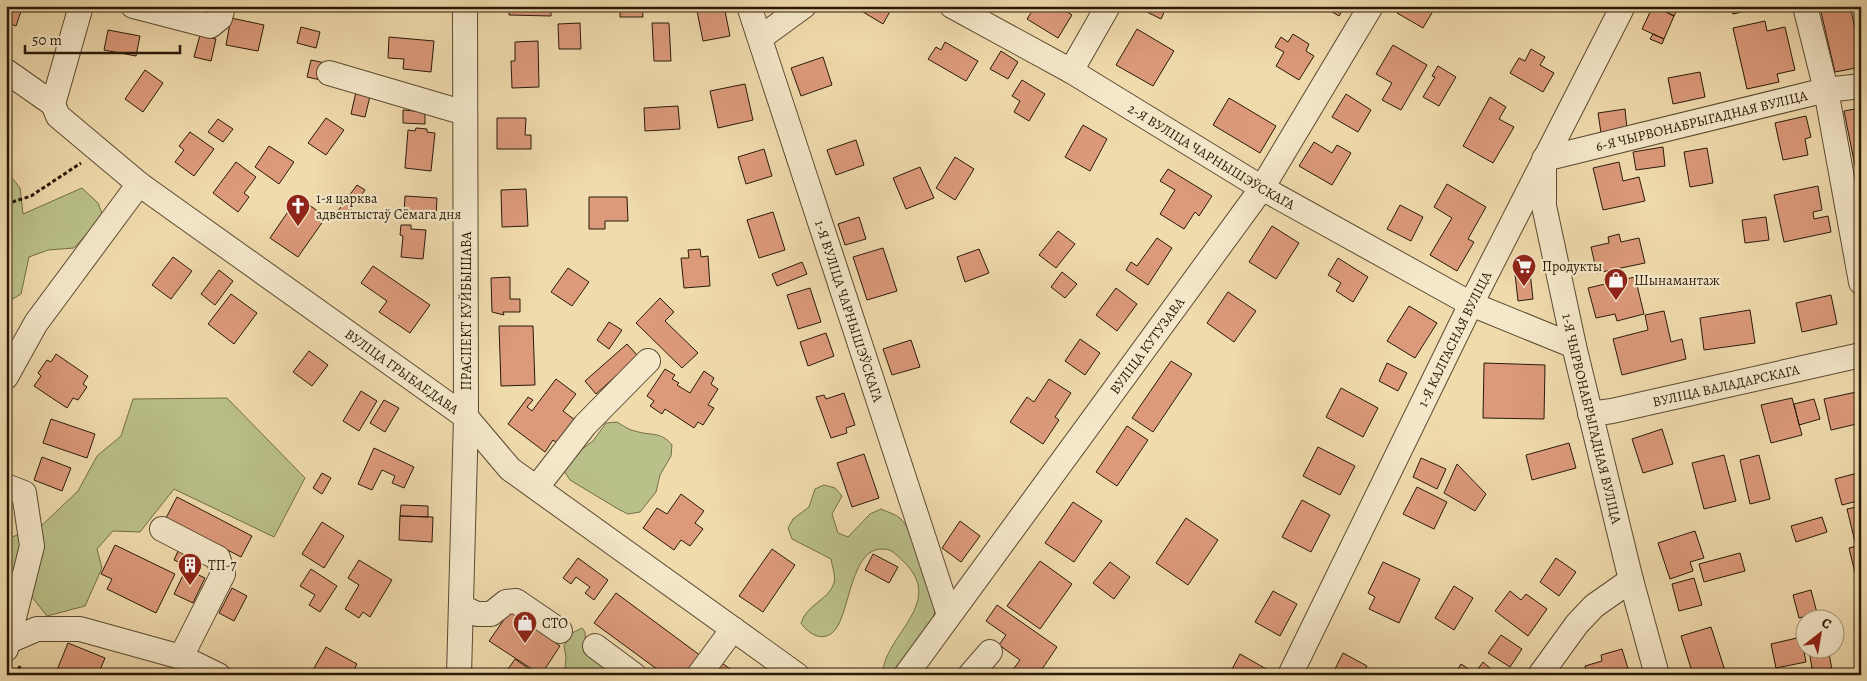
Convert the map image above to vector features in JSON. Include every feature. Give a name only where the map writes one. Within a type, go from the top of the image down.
[{"type":"street","points":[[53,104],[81,6]]},
{"type":"street","points":[[134,6],[210,26],[220,18],[223,6]]},
{"type":"street","name":"ПРАСПЕКТ КУЙБЫШАВА","points":[[459,675],[466,417],[465,6]]},
{"type":"street","name":"1-Я ВУЛІЦА ЧАРНЫШЭЎСКАГА","points":[[749,6],[949,615]]},
{"type":"street","points":[[760,38],[804,6]]},
{"type":"street","name":"2-Я ВУЛІЦА ЧАРНЫШЭЎСКАГА","points":[[952,6],[1072,71],[1262,188],[1471,304],[1574,346]]},
{"type":"street","points":[[1072,71],[1108,6]]},
{"type":"street","name":"ВУЛІЦА КУТУЗАВА","points":[[906,675],[1262,188],[1371,6]]},
{"type":"street","name":"1-Я КАЛГАСНАЯ ВУЛІЦА","points":[[1290,675],[1471,304],[1623,6]]},
{"type":"street","points":[[1805,6],[1826,90],[1861,282]]},
{"type":"street","name":"ВУЛІЦА ГРЫБАЕДАВА","points":[[6,71],[53,104],[58,116],[139,184],[466,417],[510,468],[797,675]]},
{"type":"street","points":[[329,73],[465,113]]},
{"type":"street","name":"6-Я ЧЫРВОНАБРЫГАДНАЯ ВУЛІЦА","points":[[1544,159],[1826,90],[1861,86]]},
{"type":"street","name":"1-Я ЧЫРВОНАБРЫГАДНАЯ ВУЛІЦА","points":[[1544,159],[1544,206],[1574,346],[1631,580],[1657,675]]},
{"type":"street","points":[[6,377],[36,322],[139,184]]},
{"type":"street","name":"ВУЛІЦА ВАЛАДАРСКАГА","points":[[1590,414],[1612,411],[1861,355]]},
{"type":"street","points":[[537,487],[585,425],[648,361]]},
{"type":"street","points":[[6,486],[24,493],[32,546],[7,643]]},
{"type":"street","points":[[162,529],[218,558],[223,574],[191,666]]},
{"type":"street","points":[[1540,675],[1577,624],[1594,606],[1631,580]]},
{"type":"street","points":[[462,607],[477,614],[491,614],[506,602],[516,601],[560,631]]},
{"type":"street","points":[[7,643],[37,629],[80,629],[218,675]]},
{"type":"street","points":[[699,675],[734,629]]},
{"type":"street","points":[[595,646],[634,675]]},
{"type":"street","points":[[970,675],[990,652]]},
{"type":"path","points":[[6,204],[31,196],[98,151]]},
{"type":"green space","points":[[6,170],[20,188],[23,214],[82,188],[98,203],[103,216],[74,248],[48,250],[29,257],[21,294],[6,303]]},
{"type":"green space","points":[[227,398],[305,478],[274,537],[174,489],[140,532],[113,531],[97,549],[102,568],[85,606],[47,616],[32,597],[37,558],[6,601],[6,539],[40,527],[78,491],[97,456],[121,436],[133,399]]},
{"type":"green space","points":[[617,422],[633,430],[664,438],[672,445],[671,456],[660,475],[656,492],[640,512],[628,514],[618,509],[570,480],[564,471],[567,460],[593,441],[606,423]]},
{"type":"green space","points":[[824,485],[835,488],[842,496],[832,514],[838,533],[848,537],[870,514],[881,509],[901,519],[920,551],[930,579],[935,605],[934,615],[922,640],[893,675],[883,670],[887,656],[911,617],[917,604],[919,591],[915,577],[904,562],[892,552],[886,549],[872,551],[864,558],[853,582],[840,621],[831,634],[822,637],[817,636],[808,631],[801,623],[808,611],[828,594],[834,583],[834,574],[831,559],[792,539],[788,528],[793,519],[809,507],[815,489]]},
{"type":"green space","points":[[582,628],[585,632],[586,648],[623,675],[555,675],[565,668],[564,646],[572,633]]},
{"type":"building","points":[[6,6],[22,8],[16,26],[6,22]]},
{"type":"building","points":[[509,6],[551,6],[551,16],[509,15]]},
{"type":"building","points":[[620,6],[642,6],[643,17],[620,17]]},
{"type":"building","points":[[696,6],[724,6],[730,36],[703,41]]},
{"type":"building","points":[[860,6],[893,6],[883,24],[858,9]]},
{"type":"building","points":[[1035,6],[1058,6],[1072,15],[1058,38],[1027,19]]},
{"type":"building","points":[[1135,6],[1167,6],[1161,19]]},
{"type":"building","points":[[1300,6],[1314,6],[1310,12]]},
{"type":"building","points":[[1322,6],[1345,6],[1339,16]]},
{"type":"building","points":[[1401,6],[1436,6],[1423,28],[1397,13]]},
{"type":"building","points":[[1653,6],[1674,16],[1664,39],[1642,29]]},
{"type":"building","points":[[1654,6],[1679,6],[1674,16]]},
{"type":"building","points":[[1731,6],[1768,6],[1733,14]]},
{"type":"building","points":[[1850,6],[1861,54],[1861,67],[1835,72],[1821,12]]},
{"type":"building","points":[[231,18],[264,25],[258,51],[226,45]]},
{"type":"building","points":[[1765,21],[1767,31],[1785,27],[1795,70],[1777,74],[1779,82],[1747,89],[1733,28]]},
{"type":"building","points":[[580,23],[581,49],[559,49],[558,24]]},
{"type":"building","points":[[652,23],[669,23],[671,61],[654,61]]},
{"type":"building","points":[[301,27],[320,32],[316,48],[297,43]]},
{"type":"building","points":[[1137,29],[1174,51],[1153,86],[1116,65]]},
{"type":"building","points":[[108,30],[140,36],[136,56],[104,50]]},
{"type":"building","points":[[1293,34],[1309,44],[1306,51],[1314,56],[1299,80],[1276,66],[1284,52],[1275,47],[1281,37],[1288,42]]},
{"type":"building","points":[[1653,34],[1664,39],[1662,44],[1650,39]]},
{"type":"building","points":[[200,35],[216,39],[211,61],[194,57]]},
{"type":"building","points":[[389,37],[434,41],[431,72],[403,69],[404,59],[388,58]]},
{"type":"building","points":[[538,41],[539,87],[512,88],[511,61],[515,61],[515,42]]},
{"type":"building","points":[[945,42],[978,61],[966,81],[928,59],[936,47],[941,50]]},
{"type":"building","points":[[1393,45],[1427,65],[1401,110],[1382,100],[1392,83],[1376,74]]},
{"type":"building","points":[[1531,49],[1545,57],[1540,65],[1554,73],[1543,92],[1510,73],[1519,58],[1525,61]]},
{"type":"building","points":[[1001,51],[1018,62],[1008,79],[990,69]]},
{"type":"building","points":[[823,57],[832,85],[801,96],[791,68]]},
{"type":"building","points":[[311,60],[325,63],[321,80],[307,77]]},
{"type":"building","points":[[1438,66],[1456,77],[1439,106],[1423,97],[1435,77],[1432,76]]},
{"type":"building","points":[[145,70],[163,83],[143,112],[125,99]]},
{"type":"building","points":[[1700,72],[1705,97],[1673,104],[1668,78]]},
{"type":"building","points":[[1022,80],[1045,94],[1029,121],[1014,112],[1020,101],[1012,96]]},
{"type":"building","points":[[745,84],[753,120],[718,128],[710,91]]},
{"type":"building","points":[[356,92],[370,96],[365,117],[351,114]]},
{"type":"building","points":[[1346,94],[1371,110],[1358,132],[1332,117]]},
{"type":"building","points":[[1490,97],[1506,107],[1499,119],[1514,127],[1493,163],[1463,146]]},
{"type":"building","points":[[1229,98],[1276,126],[1260,153],[1213,125]]},
{"type":"building","points":[[678,106],[680,129],[645,131],[644,108]]},
{"type":"building","points":[[1861,108],[1861,165],[1855,166],[1844,111]]},
{"type":"building","points":[[1625,109],[1627,129],[1601,133],[1598,113]]},
{"type":"building","points":[[403,110],[425,112],[425,124],[403,123]]},
{"type":"building","points":[[1806,116],[1811,137],[1805,139],[1808,155],[1783,160],[1775,123]]},
{"type":"building","points":[[326,118],[344,130],[326,155],[308,143]]},
{"type":"building","points":[[497,118],[526,118],[525,135],[531,135],[531,149],[497,149]]},
{"type":"building","points":[[218,119],[233,129],[223,142],[208,132]]},
{"type":"building","points":[[1083,125],[1107,139],[1090,171],[1065,157]]},
{"type":"building","points":[[416,128],[427,129],[427,132],[435,133],[431,171],[405,168],[408,130],[415,131]]},
{"type":"building","points":[[190,132],[214,149],[194,176],[175,162],[184,150],[179,146]]},
{"type":"building","points":[[856,140],[864,165],[836,175],[827,150]]},
{"type":"building","points":[[1314,142],[1332,153],[1337,145],[1351,153],[1332,185],[1299,166]]},
{"type":"building","points":[[269,146],[294,162],[279,184],[255,167]]},
{"type":"building","points":[[1663,147],[1665,166],[1636,170],[1633,152]]},
{"type":"building","points":[[1707,148],[1713,183],[1690,187],[1684,152]]},
{"type":"building","points":[[764,149],[772,176],[746,184],[738,157]]},
{"type":"building","points":[[955,157],[974,169],[955,200],[936,188]]},
{"type":"building","points":[[236,162],[256,177],[244,193],[249,197],[238,212],[213,193]]},
{"type":"building","points":[[1619,162],[1623,181],[1639,177],[1645,201],[1603,210],[1593,168]]},
{"type":"building","points":[[920,167],[934,198],[906,209],[893,178]]},
{"type":"building","points":[[1168,169],[1212,196],[1199,216],[1195,212],[1184,229],[1160,214],[1175,190],[1160,181]]},
{"type":"building","points":[[1861,180],[1861,212],[1854,181]]},
{"type":"building","points":[[1447,184],[1486,207],[1468,239],[1474,242],[1457,271],[1430,255],[1452,218],[1434,207]]},
{"type":"building","points":[[357,185],[365,190],[343,221],[335,215]]},
{"type":"building","points":[[1818,186],[1822,210],[1813,212],[1814,219],[1828,216],[1831,232],[1784,242],[1774,195]]},
{"type":"building","points":[[526,189],[528,226],[502,227],[501,190]]},
{"type":"building","points":[[405,196],[437,198],[436,217],[404,215]]},
{"type":"building","name":"1-я царква адвентыстаў Сёмага дня","points":[[298,197],[326,217],[298,257],[270,238]]},
{"type":"building","points":[[589,197],[627,197],[628,221],[605,221],[605,229],[589,229]]},
{"type":"building","points":[[1400,205],[1423,217],[1411,241],[1387,229]]},
{"type":"building","points":[[773,212],[785,250],[759,258],[747,220]]},
{"type":"building","points":[[859,217],[866,239],[845,245],[838,224]]},
{"type":"building","points":[[1766,217],[1769,240],[1745,243],[1742,220]]},
{"type":"building","points":[[401,225],[411,225],[411,229],[426,230],[423,259],[401,257],[403,236],[400,235]]},
{"type":"building","points":[[1272,226],[1299,243],[1276,279],[1249,262]]},
{"type":"building","points":[[1058,231],[1075,244],[1056,268],[1039,255]]},
{"type":"building","points":[[1619,234],[1621,242],[1639,238],[1645,263],[1597,273],[1591,247],[1609,243],[1608,237]]},
{"type":"building","points":[[1157,238],[1172,248],[1148,285],[1126,270],[1131,262],[1137,266]]},
{"type":"building","points":[[883,248],[897,291],[867,300],[853,257]]},
{"type":"building","points":[[700,249],[701,257],[708,256],[710,286],[684,288],[681,258],[689,258],[688,250]]},
{"type":"building","points":[[979,249],[989,273],[965,282],[957,257]]},
{"type":"building","points":[[173,257],[192,271],[171,299],[152,285]]},
{"type":"building","points":[[1338,258],[1368,277],[1353,302],[1336,291],[1341,283],[1328,275]]},
{"type":"building","points":[[802,262],[807,274],[777,286],[772,274]]},
{"type":"building","points":[[373,266],[430,305],[410,333],[379,312],[387,301],[361,283]]},
{"type":"building","points":[[568,268],[589,282],[572,306],[551,292]]},
{"type":"building","points":[[219,270],[233,281],[215,305],[201,294]]},
{"type":"building","points":[[1062,272],[1077,284],[1065,298],[1051,287]]},
{"type":"building","name":"Продукты","points":[[1530,272],[1533,299],[1518,301],[1515,274]]},
{"type":"building","points":[[510,277],[510,299],[520,299],[520,312],[503,312],[504,315],[492,312],[491,278]]},
{"type":"building","name":"Шынамантаж","points":[[1635,277],[1644,314],[1617,321],[1615,314],[1596,318],[1588,288]]},
{"type":"building","points":[[810,288],[821,322],[798,329],[787,295]]},
{"type":"building","points":[[1116,288],[1137,304],[1117,331],[1096,315]]},
{"type":"building","points":[[1228,292],[1256,311],[1234,342],[1207,323]]},
{"type":"building","points":[[231,294],[257,313],[234,344],[208,324]]},
{"type":"building","points":[[1831,295],[1837,324],[1802,332],[1796,303]]},
{"type":"building","points":[[660,298],[674,312],[665,321],[698,353],[682,368],[636,323]]},
{"type":"building","points":[[1409,306],[1437,323],[1415,358],[1387,341]]},
{"type":"building","points":[[1750,310],[1755,343],[1704,350],[1700,318]]},
{"type":"building","points":[[1664,311],[1671,342],[1682,339],[1686,359],[1622,375],[1613,339],[1648,330],[1645,315]]},
{"type":"building","points":[[609,322],[622,330],[609,349],[597,340]]},
{"type":"building","points":[[499,326],[533,326],[535,385],[501,386]]},
{"type":"building","points":[[826,333],[834,356],[808,366],[800,342]]},
{"type":"building","points":[[1080,339],[1100,353],[1085,375],[1065,361]]},
{"type":"building","points":[[911,340],[920,367],[892,375],[883,349]]},
{"type":"building","points":[[627,344],[638,356],[596,394],[585,381]]},
{"type":"building","points":[[309,351],[328,365],[312,386],[293,372]]},
{"type":"building","points":[[56,354],[88,376],[83,384],[87,387],[78,400],[73,398],[67,408],[34,386],[41,376],[38,373],[47,360],[51,362]]},
{"type":"building","points":[[1171,361],[1192,374],[1153,432],[1132,418]]},
{"type":"building","points":[[1387,363],[1407,373],[1398,391],[1379,381]]},
{"type":"building","points":[[1484,363],[1545,365],[1544,419],[1483,418]]},
{"type":"building","points":[[665,369],[675,375],[672,379],[679,383],[677,385],[690,393],[704,371],[714,378],[711,384],[718,389],[708,405],[714,408],[703,425],[698,422],[694,428],[665,409],[662,414],[650,406],[654,401],[647,396]]},
{"type":"building","points":[[556,379],[576,394],[563,411],[575,420],[557,443],[553,440],[545,452],[508,424],[528,397],[533,400],[527,407],[532,411]]},
{"type":"building","points":[[1049,379],[1071,393],[1055,417],[1059,420],[1043,444],[1010,422],[1027,397],[1034,402]]},
{"type":"building","points":[[1341,388],[1378,408],[1363,437],[1326,417]]},
{"type":"building","points":[[361,391],[377,401],[359,431],[343,421]]},
{"type":"building","points":[[1861,391],[1861,423],[1831,430],[1824,399]]},
{"type":"building","points":[[844,393],[855,425],[846,428],[847,433],[831,438],[816,397],[824,395],[826,399]]},
{"type":"building","points":[[1792,398],[1802,435],[1771,443],[1761,405]]},
{"type":"building","points":[[1814,399],[1820,419],[1799,425],[1794,404]]},
{"type":"building","points":[[384,400],[399,408],[385,432],[370,423]]},
{"type":"building","points":[[51,419],[95,434],[87,458],[43,443]]},
{"type":"building","points":[[1127,426],[1148,440],[1117,486],[1096,472]]},
{"type":"building","points":[[1662,429],[1673,464],[1643,473],[1632,439]]},
{"type":"building","points":[[1569,443],[1576,468],[1532,480],[1526,455]]},
{"type":"building","points":[[1318,447],[1355,466],[1340,495],[1303,476]]},
{"type":"building","points":[[374,448],[414,467],[404,488],[392,483],[395,476],[382,470],[372,490],[358,484]]},
{"type":"building","points":[[864,454],[879,498],[852,507],[837,463]]},
{"type":"building","points":[[1724,455],[1736,501],[1704,509],[1692,463]]},
{"type":"building","points":[[1759,455],[1770,499],[1750,504],[1740,460]]},
{"type":"building","points":[[42,457],[71,468],[62,491],[34,480]]},
{"type":"building","points":[[1421,458],[1446,469],[1437,489],[1413,477]]},
{"type":"building","points":[[1457,464],[1486,494],[1475,511],[1444,493]]},
{"type":"building","points":[[1861,472],[1861,500],[1842,505],[1835,479]]},
{"type":"building","points":[[322,473],[331,478],[322,494],[313,488]]},
{"type":"building","points":[[1417,487],[1447,502],[1434,529],[1403,514]]},
{"type":"building","points":[[681,494],[704,511],[695,523],[703,529],[690,546],[681,540],[674,550],[643,528],[657,508],[667,514]]},
{"type":"building","points":[[177,497],[252,536],[241,557],[166,518]]},
{"type":"building","points":[[1302,500],[1330,515],[1311,552],[1282,537]]},
{"type":"building","points":[[1073,502],[1102,521],[1074,562],[1045,543]]},
{"type":"building","points":[[401,505],[428,506],[428,517],[400,516]]},
{"type":"building","points":[[1861,506],[1861,545],[1856,546],[1847,509]]},
{"type":"building","points":[[400,516],[433,517],[432,542],[399,540]]},
{"type":"building","points":[[1822,517],[1827,532],[1796,542],[1791,526]]},
{"type":"building","points":[[1186,518],[1218,540],[1188,585],[1156,563]]},
{"type":"building","points":[[960,521],[980,536],[961,562],[942,548]]},
{"type":"building","points":[[322,522],[344,536],[324,568],[302,554]]},
{"type":"building","points":[[1695,531],[1704,558],[1690,562],[1693,571],[1670,579],[1658,543]]},
{"type":"building","points":[[115,545],[175,574],[156,613],[107,589],[112,579],[101,574]]},
{"type":"building","points":[[1861,545],[1861,571],[1855,573],[1849,548]]},
{"type":"building","points":[[179,549],[193,555],[188,567],[174,560]]},
{"type":"building","points":[[772,549],[795,565],[763,612],[739,596]]},
{"type":"building","points":[[1740,553],[1745,571],[1704,582],[1699,564]]},
{"type":"building","points":[[873,554],[898,567],[889,583],[865,570]]},
{"type":"building","points":[[578,558],[608,580],[594,600],[585,593],[590,587],[576,577],[571,584],[563,578]]},
{"type":"building","points":[[1556,558],[1576,572],[1559,596],[1540,582]]},
{"type":"building","points":[[359,560],[392,580],[370,617],[363,612],[359,618],[345,609],[359,585],[348,578]]},
{"type":"building","points":[[1040,561],[1072,584],[1040,629],[1007,606]]},
{"type":"building","points":[[1110,562],[1130,577],[1114,599],[1093,583]]},
{"type":"building","points":[[1383,562],[1420,579],[1399,623],[1369,609],[1375,597],[1368,593]]},
{"type":"building","name":"ТП-7","points":[[186,569],[205,578],[193,603],[174,594]]},
{"type":"building","points":[[311,569],[337,586],[320,612],[309,605],[315,595],[300,586]]},
{"type":"building","points":[[1694,578],[1702,605],[1679,611],[1672,584]]},
{"type":"building","points":[[1454,586],[1473,598],[1454,630],[1435,618]]},
{"type":"building","points":[[232,588],[247,596],[234,621],[219,613]]},
{"type":"building","points":[[1811,590],[1816,608],[1796,608],[1793,595]]},
{"type":"building","points":[[1273,591],[1297,604],[1280,636],[1255,622]]},
{"type":"building","points":[[1510,591],[1521,600],[1526,594],[1547,609],[1528,636],[1495,611]]},
{"type":"building","points":[[616,593],[701,656],[687,675],[665,675],[594,623]]},
{"type":"building","points":[[997,605],[1057,647],[1038,675],[1009,675],[1020,660],[999,645],[1006,635],[986,621]]},
{"type":"building","name":"СТО","points":[[510,611],[560,646],[541,675],[489,641]]},
{"type":"building","points":[[1711,627],[1726,674],[1693,675],[1681,636]]},
{"type":"building","points":[[1501,635],[1522,649],[1510,667],[1488,653]]},
{"type":"building","points":[[1794,639],[1794,658],[1805,658],[1806,662],[1776,668],[1771,644]]},
{"type":"building","points":[[68,643],[105,658],[98,675],[55,675]]},
{"type":"building","points":[[326,647],[357,664],[351,675],[310,675]]},
{"type":"building","points":[[1622,649],[1630,675],[1587,675],[1585,666],[1602,661],[1601,655]]},
{"type":"building","points":[[1343,653],[1367,666],[1362,675],[1332,675]]},
{"type":"building","points":[[1240,654],[1268,670],[1265,675],[1229,675]]},
{"type":"building","points":[[1810,658],[1830,658],[1833,675],[1813,675]]},
{"type":"building","points":[[515,659],[538,675],[504,675]]},
{"type":"building","points":[[719,661],[736,673],[735,675],[710,675]]},
{"type":"building","points":[[1483,662],[1498,675],[1454,675],[1461,664],[1475,673]]},
{"type":"place","name":"1-я царква адвентыстаў Сёмага дня","points":[[298,227]]},
{"type":"place","name":"Продукты","points":[[1524,287]]},
{"type":"place","name":"Шынамантаж","points":[[1616,301]]},
{"type":"place","name":"ТП-7","points":[[190,586]]},
{"type":"place","name":"СТО","points":[[525,644]]}]
